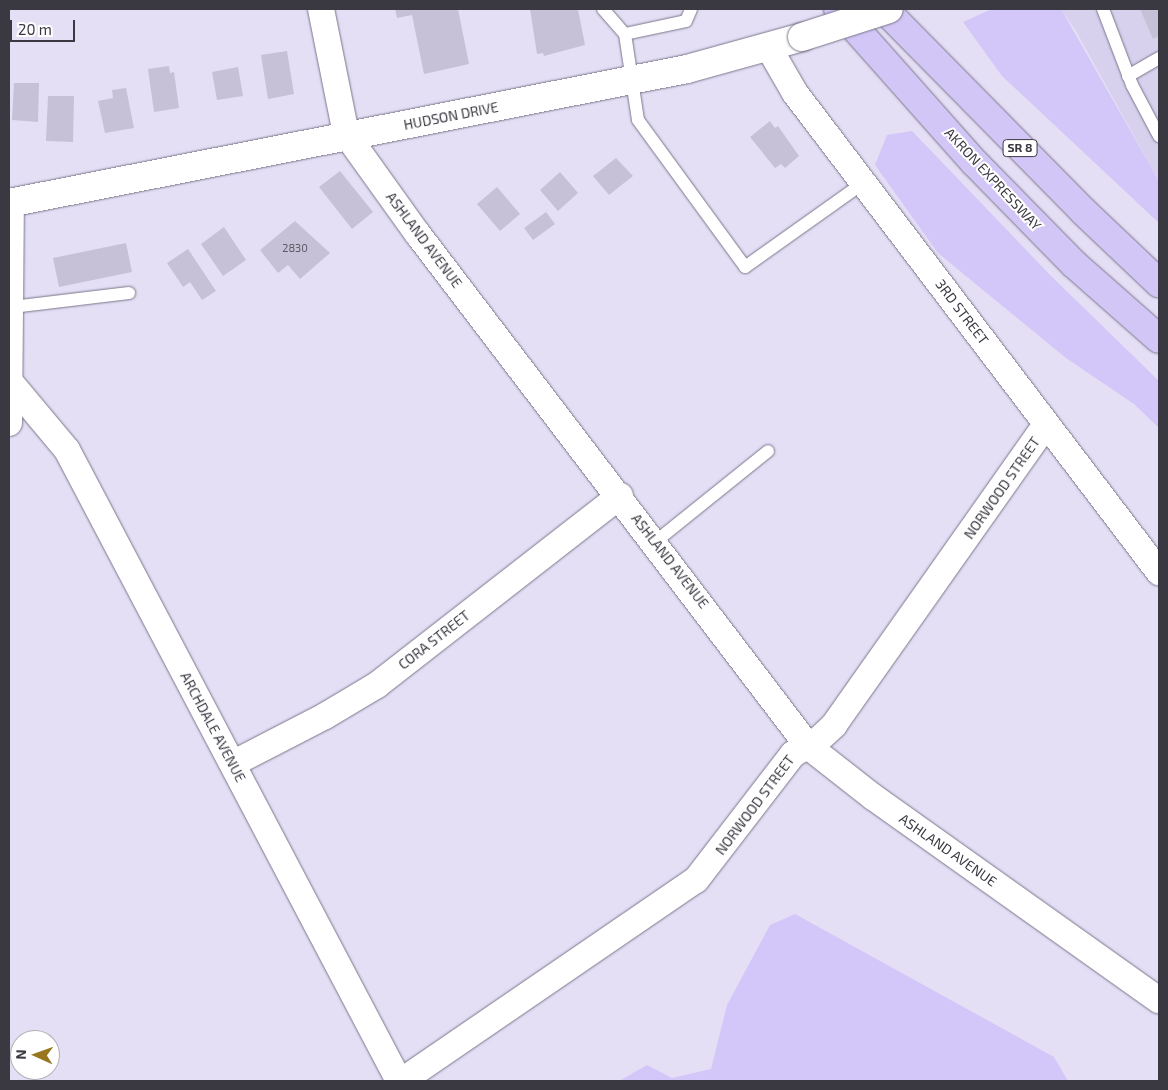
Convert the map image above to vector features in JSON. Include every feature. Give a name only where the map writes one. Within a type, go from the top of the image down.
[{"type":"highway","name":"AKRON EXPRESSWAY","points":[[838,9],[988,176],[1074,264],[1159,339]]},
{"type":"highway","name":"SR 8","points":[[884,9],[1083,211],[1159,283]]},
{"type":"street","name":"ASHLAND AVENUE","points":[[321,9],[346,134],[417,233],[620,496],[808,746],[873,797],[1159,1000]]},
{"type":"street","name":"HUDSON DRIVE","points":[[10,203],[346,134],[420,123],[630,80],[769,48],[889,9]]},
{"type":"street","name":"3RD STREET","points":[[769,48],[795,93],[1159,572]]},
{"type":"street","points":[[9,423],[12,307],[10,203]]},
{"type":"street","name":"ARCHDALE AVENUE","points":[[11,384],[67,450],[234,763],[400,1081]]},
{"type":"street","name":"NORWOOD STREET","points":[[400,1081],[696,880],[793,754],[808,746],[834,725],[1046,425]]},
{"type":"street","name":"CORA STREET","points":[[234,763],[325,716],[377,685],[620,496]]},
{"type":"lane","points":[[602,9],[626,34],[630,80],[638,120],[745,267],[863,184]]},
{"type":"lane","points":[[626,34],[686,21],[691,9]]},
{"type":"lane","points":[[1103,9],[1128,76],[1159,136]]},
{"type":"lane","points":[[1128,76],[1159,58]]},
{"type":"lane","points":[[12,307],[129,293]]},
{"type":"lane","points":[[655,542],[768,451]]},
{"type":"shaded area","points":[[992,9],[1061,9],[1159,181],[1159,223],[1002,76],[963,22]]},
{"type":"shaded area","points":[[1061,9],[1159,9],[1159,181],[1076,31]]},
{"type":"shaded area","points":[[912,131],[1050,275],[1159,381],[1159,428],[1134,404],[1066,358],[938,253],[875,165],[887,135]]},
{"type":"shaded area","points":[[795,914],[1054,1057],[1068,1081],[619,1081],[647,1065],[672,1078],[711,1069],[727,1005],[770,925]]},
{"type":"building","points":[[395,9],[458,9],[469,64],[424,74],[412,15],[397,18]]},
{"type":"building","points":[[530,9],[578,9],[585,45],[544,56],[543,53],[537,54]]},
{"type":"building","points":[[1140,9],[1159,9],[1159,36],[1153,39]]},
{"type":"building","points":[[287,51],[294,94],[268,99],[261,55]]},
{"type":"building","points":[[169,66],[170,73],[174,72],[179,108],[154,112],[148,69]]},
{"type":"building","points":[[238,67],[243,96],[217,100],[212,72]]},
{"type":"building","points":[[14,83],[39,83],[38,122],[12,120]]},
{"type":"building","points":[[126,88],[134,128],[105,133],[98,101],[113,98],[112,90]]},
{"type":"building","points":[[48,96],[74,96],[73,142],[46,141]]},
{"type":"building","points":[[770,121],[775,128],[778,126],[799,156],[785,168],[781,164],[775,168],[750,137]]},
{"type":"building","points":[[616,158],[633,176],[609,195],[593,176]]},
{"type":"building","points":[[340,171],[373,212],[352,229],[319,187]]},
{"type":"building","points":[[560,172],[578,193],[558,211],[540,190]]},
{"type":"building","points":[[497,187],[520,214],[500,231],[477,204]]},
{"type":"building","points":[[546,212],[555,224],[533,240],[524,228]]},
{"type":"building","points":[[295,221],[330,253],[300,279],[288,265],[278,273],[260,250]]},
{"type":"building","points":[[224,227],[246,260],[223,276],[201,244]]},
{"type":"building","points":[[126,243],[132,272],[59,287],[53,258]]},
{"type":"building","points":[[188,249],[216,291],[202,300],[190,282],[183,287],[167,263]]}]
